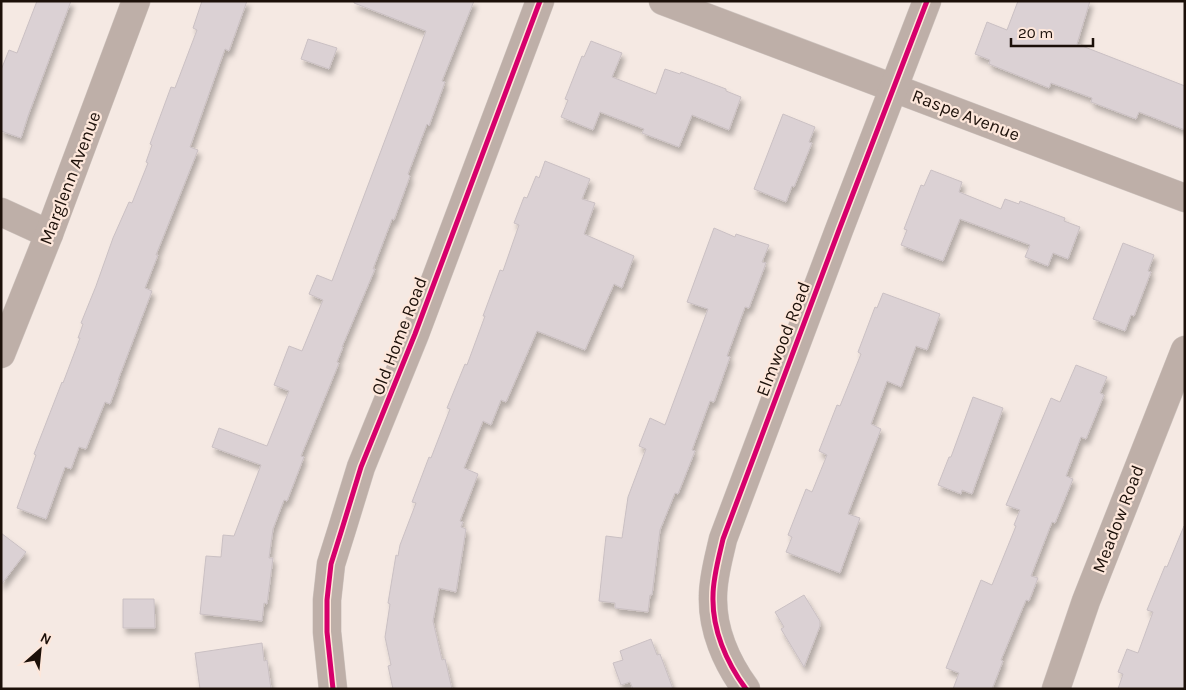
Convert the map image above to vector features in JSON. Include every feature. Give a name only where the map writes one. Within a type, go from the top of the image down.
[{"type":"street","name":"Marglenn Avenue","points":[[1,354],[49,234],[136,1]]},
{"type":"street","name":"Old Home Road","points":[[333,689],[327,632],[327,600],[331,564],[361,467],[415,334],[540,1]]},
{"type":"street","name":"Raspe Avenue","points":[[662,1],[1185,198]]},
{"type":"street","name":"Elmwood Road","points":[[746,689],[738,679],[728,660],[715,618],[712,595],[723,539],[927,1]]},
{"type":"street","points":[[1,212],[49,234]]},
{"type":"street","name":"Meadow Road","points":[[1056,689],[1086,601],[1185,350]]},
{"type":"building","points":[[37,1],[71,1],[21,138],[1,131],[1,70],[9,50],[17,53]]},
{"type":"building","points":[[202,1],[247,1],[229,51],[225,49],[190,147],[198,150],[156,255],[158,255],[145,288],[152,291],[110,404],[105,402],[86,449],[79,447],[71,469],[65,467],[46,519],[17,508],[36,455],[34,454],[80,338],[78,338],[83,324],[81,323],[113,238],[129,202],[132,203],[148,163],[146,162],[152,145],[150,144],[171,87],[175,88],[197,30],[193,28]]},
{"type":"building","points":[[354,1],[474,1],[442,81],[445,82],[429,126],[427,124],[408,174],[410,176],[394,220],[392,219],[373,269],[375,269],[342,347],[337,362],[339,363],[301,456],[304,457],[287,501],[284,500],[273,529],[269,558],[273,558],[267,604],[264,603],[262,621],[200,614],[206,556],[221,557],[223,535],[234,536],[261,465],[212,447],[219,428],[267,446],[289,391],[274,385],[289,346],[302,351],[323,300],[309,294],[317,275],[332,281],[426,31],[354,3]]},
{"type":"building","points":[[1018,1],[1090,1],[1077,44],[1185,86],[1185,130],[1139,112],[1136,119],[1091,102],[1092,98],[1051,83],[1049,88],[989,64],[990,60],[975,54],[987,22],[1007,30]]},
{"type":"building","points":[[308,39],[337,48],[329,69],[301,59]]},
{"type":"building","points":[[591,41],[622,53],[612,77],[656,94],[665,69],[680,74],[681,72],[726,89],[726,91],[741,97],[729,130],[692,115],[679,147],[642,133],[644,129],[600,112],[593,130],[561,117],[568,100],[565,99],[582,56],[584,57]]},
{"type":"building","points":[[783,114],[815,127],[809,142],[812,143],[786,202],[754,189]]},
{"type":"building","points":[[545,161],[590,179],[582,199],[595,203],[584,234],[634,256],[622,288],[614,284],[585,350],[537,331],[506,402],[501,400],[491,425],[483,421],[464,468],[478,474],[460,521],[463,522],[461,527],[466,529],[456,592],[439,588],[433,621],[442,660],[445,659],[452,689],[393,689],[388,666],[391,665],[385,637],[390,604],[388,603],[396,555],[398,556],[400,545],[416,503],[412,502],[450,409],[447,408],[465,364],[467,365],[500,270],[503,271],[519,225],[514,223],[524,197],[527,198],[536,176],[539,178]]},
{"type":"building","points":[[931,170],[962,182],[959,192],[1001,209],[1005,199],[1019,204],[1020,201],[1065,218],[1064,221],[1080,227],[1068,259],[1053,253],[1048,266],[1025,257],[1030,245],[960,219],[943,261],[901,245],[907,230],[904,229],[921,185],[924,186]]},
{"type":"building","points":[[714,228],[735,237],[736,234],[769,245],[762,262],[766,263],[749,308],[745,307],[727,356],[730,357],[714,402],[710,401],[692,450],[695,451],[678,494],[675,493],[660,530],[648,612],[615,608],[615,603],[599,601],[606,536],[622,538],[628,497],[646,449],[639,446],[650,418],[665,425],[708,309],[687,302]]},
{"type":"building","points":[[1123,243],[1154,255],[1148,271],[1151,272],[1134,316],[1131,315],[1125,331],[1093,319]]},
{"type":"building","points":[[883,293],[940,314],[927,350],[916,346],[901,387],[887,381],[871,424],[881,429],[848,514],[860,518],[840,573],[786,552],[792,537],[788,535],[806,489],[812,492],[827,455],[819,451],[837,405],[840,406],[861,354],[858,352],[875,307],[877,308]]},
{"type":"building","points":[[1076,365],[1107,377],[1100,393],[1104,395],[1086,439],[1081,437],[1066,476],[1073,479],[1055,523],[1052,522],[1031,576],[1038,578],[1029,601],[1026,600],[1001,660],[1003,661],[992,689],[953,689],[959,673],[946,668],[981,580],[992,585],[1016,526],[1014,525],[1020,510],[1006,505],[1051,398],[1060,402]]},
{"type":"building","points":[[973,397],[1003,408],[972,494],[962,490],[961,494],[938,485],[949,457],[951,457]]},
{"type":"building","points":[[1184,526],[1185,689],[1118,689],[1123,674],[1118,672],[1127,649],[1138,653],[1153,612],[1147,610]]},
{"type":"building","points":[[1,533],[26,552],[1,585]]},
{"type":"building","points":[[804,595],[820,621],[820,626],[804,667],[781,629],[784,627],[775,612]]},
{"type":"building","points":[[123,599],[154,599],[155,628],[123,628]]},
{"type":"building","points":[[651,639],[657,655],[660,654],[673,689],[633,689],[630,682],[621,685],[613,663],[623,660],[620,651]]},
{"type":"building","points":[[262,643],[264,661],[267,660],[271,689],[200,689],[195,653]]},
{"type":"cycle path","points":[[333,689],[327,632],[327,600],[331,564],[361,467],[415,334],[540,1]]},
{"type":"cycle path","points":[[746,689],[732,668],[722,645],[713,608],[716,567],[723,539],[927,1]]}]
